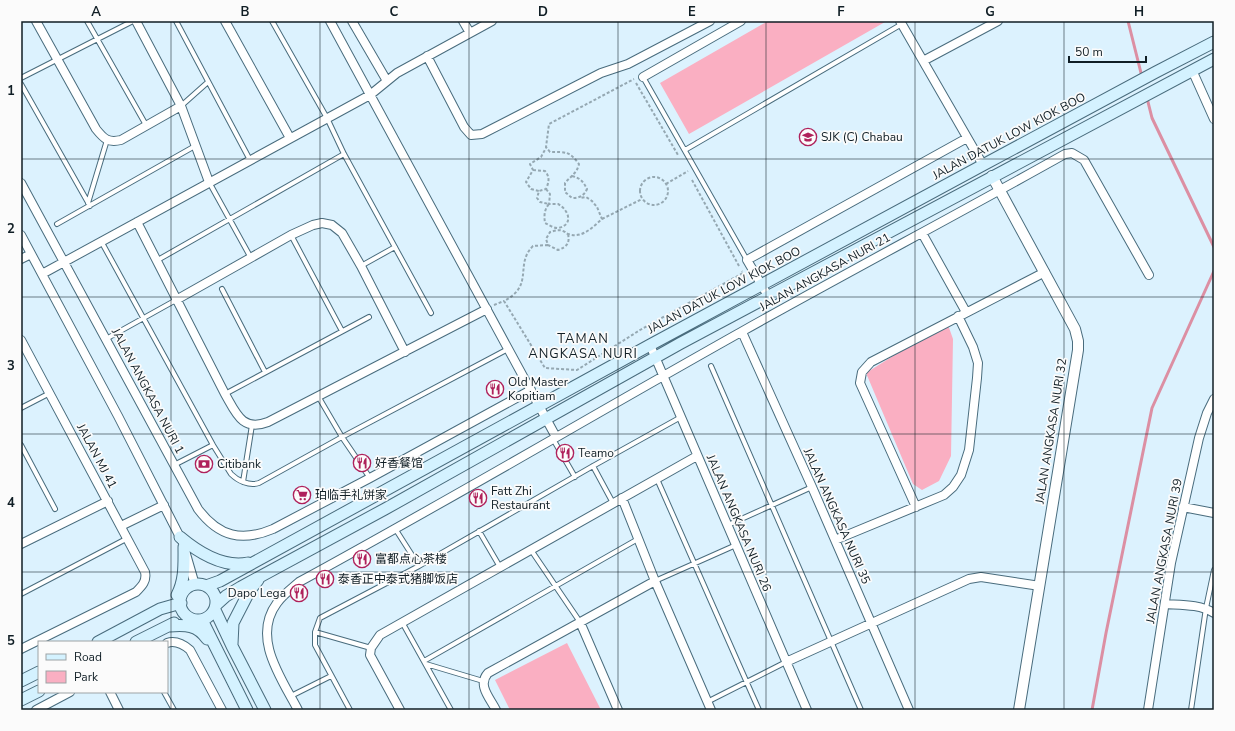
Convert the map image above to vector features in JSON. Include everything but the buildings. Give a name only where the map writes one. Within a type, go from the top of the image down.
[{"type":"main road","name":"JALAN DATUK LOW KIOK BOO","points":[[206,586],[220,581],[540,407],[650,345],[1214,42]]},
{"type":"main road","points":[[215,607],[226,596],[768,296],[1214,59]]},
{"type":"main road","points":[[182,542],[214,560],[238,564],[256,561]]},
{"type":"main road","points":[[100,641],[160,609],[176,598],[182,586],[184,573],[182,542]]},
{"type":"main road","points":[[232,646],[233,623],[250,590],[262,576]]},
{"type":"main road","points":[[195,585],[206,586],[215,596],[215,607],[212,615],[202,620],[190,618],[182,609],[181,597],[184,591],[195,585]]},
{"type":"main road","points":[[160,609],[181,603]]},
{"type":"main road","points":[[215,607],[232,646],[265,710]]},
{"type":"main road","points":[[138,641],[183,619],[190,618]]},
{"type":"main road","points":[[202,620],[247,710]]},
{"type":"main road","points":[[169,626],[184,625],[196,628],[202,632],[219,656]]},
{"type":"main road","points":[[21,681],[38,672]]},
{"type":"main road","points":[[21,700],[38,692]]},
{"type":"street","points":[[36,21],[96,129],[107,140],[115,142],[121,140],[181,106]]},
{"type":"street","points":[[134,21],[181,106],[209,182]]},
{"type":"street","points":[[225,21],[290,138]]},
{"type":"street","points":[[330,21],[509,349],[555,438]]},
{"type":"street","points":[[352,21],[387,81]]},
{"type":"street","points":[[463,21],[470,33]]},
{"type":"street","points":[[42,274],[370,94],[397,73],[492,21]]},
{"type":"street","points":[[427,56],[464,127],[471,135],[476,136],[601,73],[628,64],[710,21]]},
{"type":"street","points":[[643,77],[741,21]]},
{"type":"street","points":[[922,61],[998,21]]},
{"type":"street","points":[[901,23],[983,165]]},
{"type":"street","points":[[1192,70],[1214,119]]},
{"type":"street","points":[[768,296],[747,260],[967,138]]},
{"type":"street","name":"JALAN ANGKASA NURI 21","points":[[291,696],[272,662],[268,646],[267,630],[270,615],[277,603],[288,591],[300,582],[396,530],[742,332],[1065,154],[1079,156],[1084,160],[1148,275]]},
{"type":"street","name":"JALAN ANGKASA NURI 32","points":[[992,176],[1075,328],[1078,341],[1078,350],[1019,710]]},
{"type":"street","name":"JALAN ANGKASA NURI 1","points":[[21,183],[198,509],[206,520],[233,535],[247,537],[273,529],[531,390]]},
{"type":"street","points":[[137,222],[225,394],[237,414],[244,421],[252,425],[260,425],[268,422],[487,309]]},
{"type":"street","points":[[176,300],[292,235],[322,223],[332,225],[342,233],[361,266],[405,352]]},
{"type":"street","points":[[922,233],[966,312]]},
{"type":"street","points":[[21,235],[164,505],[182,542],[195,585]]},
{"type":"street","points":[[21,260],[31,254]]},
{"type":"street","points":[[916,506],[860,383],[862,372],[871,362],[1045,272]]},
{"type":"street","points":[[835,540],[944,495],[953,487],[961,475],[970,450],[978,363],[973,347],[958,316]]},
{"type":"street","name":"JALAN ANGKASA NURI 35","points":[[742,332],[812,487],[909,710]]},
{"type":"street","name":"JALAN MJ 41","points":[[21,340],[128,538],[146,577],[143,585],[136,592],[21,649]]},
{"type":"street","name":"JALAN ANGKASA NURI 26","points":[[650,345],[807,710]]},
{"type":"street","name":"JALAN ANGKASA NURI 39","points":[[1148,710],[1164,604],[1183,507],[1199,438],[1211,414],[1214,399]]},
{"type":"street","points":[[400,710],[370,655],[371,648],[380,635],[697,456]]},
{"type":"street","points":[[622,498],[655,581],[711,710]]},
{"type":"street","points":[[21,544],[108,501]]},
{"type":"street","points":[[121,526],[164,505]]},
{"type":"street","points":[[1183,507],[1214,513]]},
{"type":"street","points":[[786,662],[969,579],[981,577],[1040,586]]},
{"type":"street","points":[[496,710],[484,687],[483,681],[488,672],[655,581]]},
{"type":"street","points":[[1164,604],[1206,608],[1214,613]]},
{"type":"street","points":[[580,622],[618,710]]},
{"type":"street","points":[[168,643],[177,642],[184,644],[190,650],[222,710]]},
{"type":"street","points":[[36,710],[68,693]]},
{"type":"street","points":[[110,693],[119,710]]},
{"type":"street","points":[[291,696],[298,710]]},
{"type":"lane","points":[[87,21],[146,126]]},
{"type":"lane","points":[[21,78],[134,21]]},
{"type":"lane","points":[[176,21],[250,160]]},
{"type":"lane","points":[[272,21],[327,118],[344,154],[431,314]]},
{"type":"lane","points":[[685,150],[901,23]]},
{"type":"lane","points":[[643,77],[747,260]]},
{"type":"lane","points":[[181,106],[208,82]]},
{"type":"lane","points":[[21,84],[89,205]]},
{"type":"lane","points":[[89,205],[107,140]]},
{"type":"lane","points":[[57,224],[195,146]]},
{"type":"lane","points":[[156,261],[344,154]]},
{"type":"lane","points":[[209,182],[251,258]]},
{"type":"lane","points":[[292,235],[342,331]]},
{"type":"lane","points":[[102,241],[213,445],[231,474],[250,485],[259,483],[342,437],[509,349]]},
{"type":"lane","points":[[361,266],[395,247]]},
{"type":"lane","points":[[222,289],[265,372]]},
{"type":"lane","points":[[106,338],[176,300]]},
{"type":"lane","points":[[225,394],[369,317]]},
{"type":"lane","points":[[711,366],[861,710]]},
{"type":"lane","points":[[21,408],[50,393]]},
{"type":"lane","points":[[318,396],[342,437],[370,478]]},
{"type":"lane","points":[[350,710],[315,645],[315,632],[318,621],[322,616],[419,566],[681,417]]},
{"type":"lane","points":[[243,482],[252,425]]},
{"type":"lane","points":[[555,438],[575,477]]},
{"type":"lane","points":[[21,445],[55,509]]},
{"type":"lane","points":[[174,465],[213,445]]},
{"type":"lane","points":[[593,466],[613,503]]},
{"type":"lane","points":[[657,479],[759,710]]},
{"type":"lane","points":[[728,525],[812,487]]},
{"type":"lane","points":[[396,530],[419,566]]},
{"type":"lane","points":[[479,531],[500,567]]},
{"type":"lane","points":[[21,594],[128,538]]},
{"type":"lane","points":[[425,662],[638,539]]},
{"type":"lane","points":[[655,581],[736,544]]},
{"type":"lane","points":[[531,550],[580,622]]},
{"type":"lane","points":[[1191,710],[1206,608],[1214,570]]},
{"type":"lane","points":[[402,622],[451,710]]},
{"type":"lane","points":[[315,632],[371,648]]},
{"type":"lane","points":[[425,662],[483,681]]},
{"type":"lane","points":[[707,702],[786,662]]},
{"type":"lane","points":[[291,696],[331,676]]},
{"type":"lane","points":[[165,693],[174,710]]},
{"type":"path","points":[[546,189],[539,191],[531,189],[526,182],[532,170],[530,164],[541,157],[546,147],[549,124],[634,79],[643,77]]},
{"type":"path","points":[[634,79],[680,158]]},
{"type":"path","points":[[546,147],[550,152],[564,152],[571,154],[579,164],[577,171],[565,183],[565,192],[572,198],[586,197],[592,201],[602,219]]},
{"type":"path","points":[[666,184],[688,172],[684,165]]},
{"type":"path","points":[[532,170],[545,171],[548,174],[549,180],[546,189]]},
{"type":"path","points":[[572,176],[580,178],[587,189],[579,198]]},
{"type":"path","points":[[653,177],[658,178],[666,184],[668,193],[663,202],[654,205],[645,202],[642,199],[640,189],[644,181],[653,177]]},
{"type":"path","points":[[568,234],[569,240],[567,245],[563,248],[558,250],[548,245],[533,246],[528,251],[524,262],[521,287],[514,296],[504,301],[544,368],[578,370],[640,330],[743,273],[691,178]]},
{"type":"path","points":[[546,189],[550,194],[549,204],[544,216],[545,223],[568,234],[580,234],[587,231],[602,219],[642,199]]},
{"type":"path","points":[[539,191],[537,198],[540,202],[558,204],[567,212],[568,217],[567,222],[558,229],[550,232],[546,239],[548,245]]},
{"type":"green space","points":[[768,21],[885,22],[689,134],[660,83]]},
{"type":"green space","points":[[947,322],[953,339],[951,456],[939,481],[922,490],[913,484],[866,373]]},
{"type":"green space","points":[[567,643],[601,710],[510,710],[495,680]]},
{"type":"waterway","points":[[1128,21],[1142,77]]},
{"type":"waterway","points":[[1147,98],[1152,118],[1214,247]]},
{"type":"waterway","points":[[1092,710],[1106,633],[1152,408],[1214,271]]},
{"type":"place","name":"SJK (C) Chabau","points":[[808,137]]},
{"type":"place","name":"Old Master Kopitiam","points":[[495,389]]},
{"type":"place","name":"Teamo","points":[[565,453]]},
{"type":"place","name":"好香餐馆","points":[[362,463]]},
{"type":"place","name":"Citibank","points":[[204,464]]},
{"type":"place","name":"珀临手礼饼家","points":[[302,495]]},
{"type":"place","name":"Fatt Zhi Restaurant","points":[[478,498]]},
{"type":"place","name":"富都点心茶楼","points":[[362,559]]},
{"type":"place","name":"泰香正中泰式猪脚饭店","points":[[325,579]]},
{"type":"place","name":"Dapo Lega","points":[[299,593]]},
{"type":"district","name":"TAMAN ANGKASA NURI","points":[[583,346]]}]
